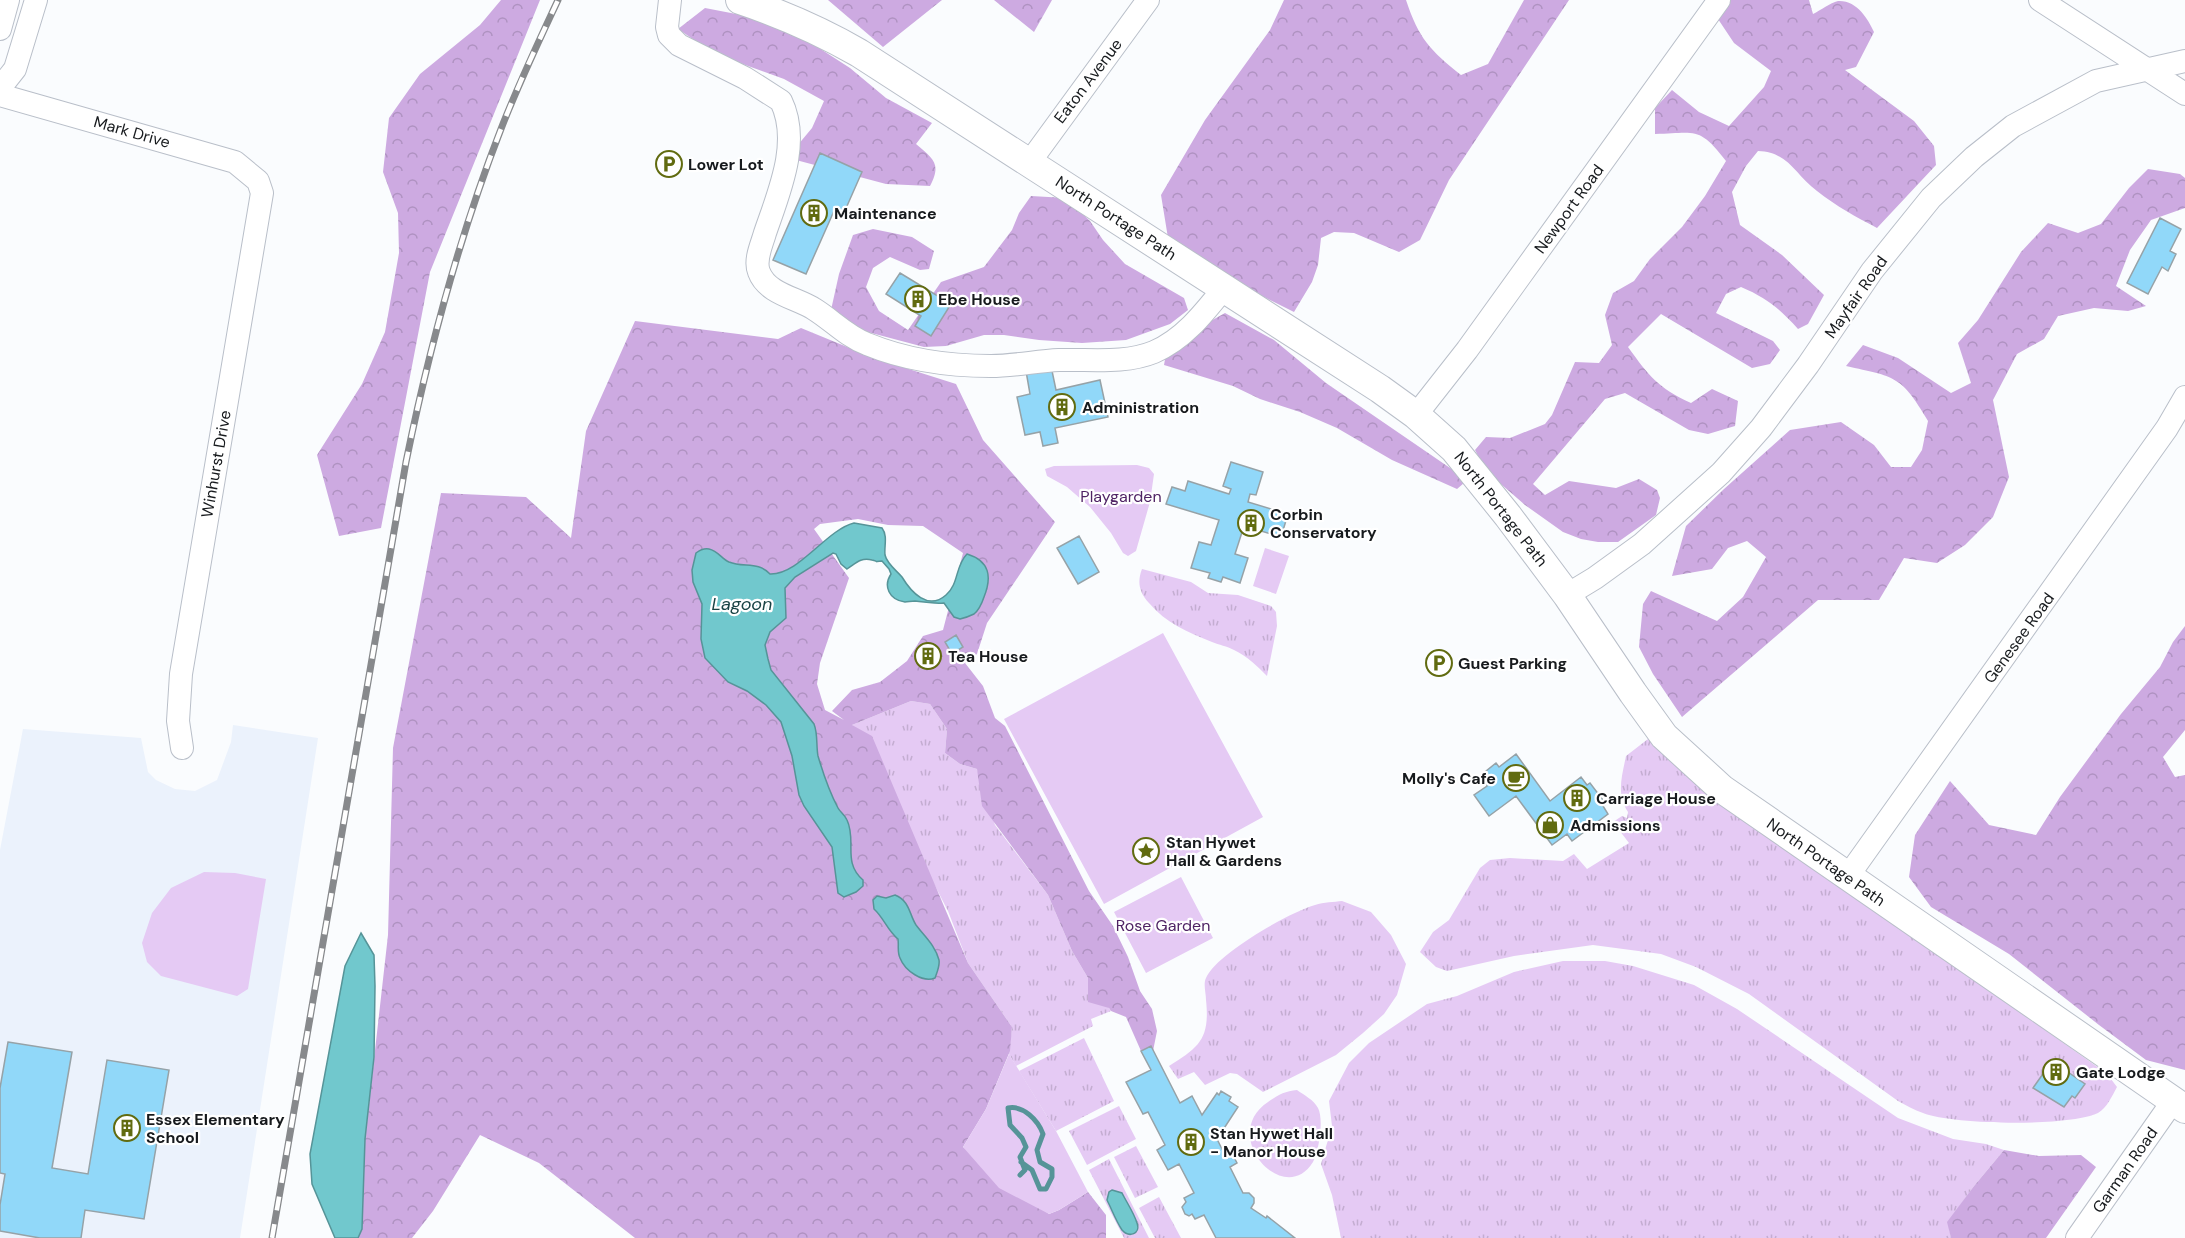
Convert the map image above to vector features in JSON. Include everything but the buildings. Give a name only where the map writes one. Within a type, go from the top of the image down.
[{"type":"main road","name":"North Portage Path","points":[[740,0],[825,33],[906,82],[1380,389],[1416,415],[1454,449],[1479,479],[1567,595],[1664,736],[1722,789],[2179,1105]]},
{"type":"street","points":[[0,29],[8,0]]},
{"type":"street","points":[[0,88],[15,69],[36,0]]},
{"type":"street","points":[[670,0],[667,27],[669,35],[679,45],[745,78],[781,100],[789,124],[788,152],[778,194],[759,250],[757,263],[759,273],[772,289],[810,307],[848,335],[866,344],[899,355],[961,365],[993,366],[1134,357],[1152,353],[1169,345],[1203,315],[1224,288]]},
{"type":"street","name":"Eaton Avenue","points":[[1029,163],[1148,0]]},
{"type":"street","name":"Newport Road","points":[[1416,415],[1467,350],[1719,0]]},
{"type":"street","points":[[2040,0],[2185,94]]},
{"type":"street","name":"Mayfair Road","points":[[1567,595],[1642,544],[1721,473],[1761,428],[1808,365],[1872,271],[1916,216],[1931,198],[1974,157],[2013,126],[2096,81],[2185,61]]},
{"type":"street","name":"Mark Drive","points":[[0,94],[235,162],[258,181]]},
{"type":"street","name":"Winhurst Drive","points":[[182,748],[178,721],[181,674],[255,242],[262,193],[258,181]]},
{"type":"street","name":"Genesee Road","points":[[1848,876],[2167,428],[2185,397]]},
{"type":"street","name":"Garman Road","points":[[2077,1238],[2179,1105]]},
{"type":"shaded area","points":[[233,725],[318,738],[240,1238],[0,1238],[0,850],[23,729],[141,738],[148,772],[156,780],[175,789],[195,791],[217,780],[231,742]]},
{"type":"green space","points":[[501,0],[540,0],[430,272],[381,528],[339,536],[317,455],[362,384],[385,332],[399,253],[398,213],[383,172],[389,118],[420,74],[480,25]]},
{"type":"green space","points":[[828,0],[942,0],[883,47]]},
{"type":"green space","points":[[994,0],[1052,0],[1034,32]]},
{"type":"green space","points":[[1284,0],[1406,0],[1416,25],[1427,43],[1461,75],[1488,64],[1524,0],[1569,0],[1449,180],[1420,240],[1399,252],[1354,233],[1334,232],[1321,238],[1318,265],[1312,282],[1294,312],[1256,293],[1168,238],[1161,195],[1205,120],[1270,30]]},
{"type":"green space","points":[[1731,0],[1809,0],[1813,14],[1838,1],[1856,7],[1865,16],[1874,32],[1856,67],[1845,70],[1914,121],[1934,146],[1936,165],[1877,228],[1824,196],[1777,155],[1758,151],[1746,166],[1732,192],[1740,225],[1782,255],[1824,295],[1808,324],[1798,329],[1772,305],[1750,291],[1741,287],[1726,294],[1716,313],[1773,341],[1780,350],[1770,364],[1752,368],[1661,314],[1628,347],[1655,380],[1670,392],[1691,403],[1712,389],[1738,401],[1735,426],[1708,434],[1689,430],[1625,393],[1605,399],[1533,484],[1545,495],[1569,481],[1616,488],[1639,479],[1657,490],[1660,498],[1656,515],[1618,542],[1581,539],[1563,532],[1525,505],[1486,471],[1475,450],[1486,437],[1510,438],[1545,424],[1552,415],[1575,362],[1599,363],[1612,345],[1605,315],[1613,293],[1634,281],[1650,259],[1682,227],[1705,196],[1726,161],[1709,142],[1696,134],[1655,134],[1655,108],[1672,90],[1699,112],[1729,126],[1764,87],[1771,71],[1734,43],[1718,19]]},
{"type":"green space","points":[[705,8],[762,19],[819,48],[850,68],[886,98],[932,123],[916,144],[934,162],[934,178],[930,186],[886,184],[796,160],[797,146],[812,128],[824,101],[784,79],[715,54],[678,29]]},
{"type":"green space","points":[[2148,169],[2180,174],[2185,178],[2185,208],[2151,220],[2130,250],[2116,286],[2146,306],[2128,311],[2094,308],[2058,316],[2044,339],[2017,354],[1993,400],[2009,477],[1993,517],[1965,545],[1937,563],[1904,558],[1879,600],[1818,600],[1682,717],[1653,674],[1639,647],[1643,604],[1651,591],[1717,621],[1743,597],[1766,557],[1747,541],[1728,548],[1712,569],[1672,576],[1686,526],[1790,430],[1841,422],[1874,445],[1891,467],[1911,467],[1922,450],[1928,421],[1919,406],[1903,386],[1895,380],[1846,366],[1863,345],[1898,358],[1951,393],[1971,383],[1958,343],[1978,320],[2021,252],[2048,223],[2078,233],[2101,224],[2129,188]]},
{"type":"green space","points":[[1031,196],[1066,198],[1090,221],[1103,240],[1125,264],[1184,298],[1188,310],[1170,324],[1126,340],[1082,343],[984,335],[946,346],[924,347],[845,326],[831,310],[839,274],[853,235],[873,229],[912,237],[934,251],[929,269],[920,270],[890,257],[873,268],[866,287],[879,311],[908,330],[941,282],[984,267],[1012,230],[1019,213]]},
{"type":"green space","points":[[1225,313],[1274,340],[1326,383],[1453,470],[1464,483],[1457,489],[1392,460],[1337,428],[1300,412],[1260,399],[1233,386],[1164,365],[1166,354],[1200,327]]},
{"type":"green space","points":[[635,321],[778,339],[801,328],[874,358],[956,384],[983,440],[1055,522],[987,623],[977,654],[965,663],[983,686],[995,718],[1005,726],[1089,891],[1113,926],[1128,957],[1140,991],[1152,1009],[1157,1031],[1153,1051],[1151,1046],[1141,1051],[1126,1017],[1109,1008],[1088,1002],[1088,978],[1072,951],[1048,895],[982,806],[977,769],[960,764],[945,753],[947,729],[930,704],[911,701],[852,725],[872,736],[968,963],[1012,1027],[1010,1051],[986,1109],[963,1147],[1049,1214],[1088,1192],[1106,1215],[1106,1238],[635,1238],[539,1163],[480,1135],[433,1211],[412,1238],[358,1238],[362,1229],[365,1139],[388,935],[393,748],[441,493],[526,497],[571,538],[586,431]],"holes":[[[858,519],[888,525],[923,526],[963,553],[943,630],[923,636],[907,661],[880,682],[852,690],[832,711],[844,720],[825,710],[817,684],[820,663],[849,578],[814,529],[820,524]]]},
{"type":"green space","name":"Playgarden","points":[[1137,465],[1149,468],[1154,474],[1150,502],[1136,551],[1128,556],[1123,553],[1111,533],[1090,507],[1067,487],[1047,476],[1045,469],[1054,466]]},
{"type":"green space","points":[[1265,548],[1289,556],[1276,594],[1253,586]]},
{"type":"green space","points":[[1142,569],[1191,582],[1208,593],[1238,595],[1271,606],[1276,612],[1277,626],[1267,676],[1239,652],[1186,631],[1162,616],[1141,591],[1139,583]]},
{"type":"green space","points":[[2185,626],[2185,730],[2163,757],[2175,777],[2185,775],[2185,1070],[2146,1060],[2009,954],[1931,907],[1909,877],[1915,835],[1950,781],[1989,825],[2036,835],[2060,797],[2121,714],[2160,667],[2173,642]]},
{"type":"green space","points":[[1163,633],[1263,817],[1104,904],[1004,719]]},
{"type":"green space","points":[[911,701],[930,704],[947,729],[945,753],[960,764],[977,769],[995,825],[1048,895],[1072,951],[1111,1011],[1091,1019],[1093,1026],[1016,1066],[1009,1054],[1012,1027],[968,963],[948,911],[852,725]]},
{"type":"green space","points":[[1648,739],[1953,965],[2108,1075],[2117,1087],[2107,1105],[2098,1113],[2062,1121],[1984,1122],[1923,1113],[1898,1101],[1749,994],[1696,967],[1661,954],[1593,945],[1514,956],[1447,971],[1436,967],[1420,952],[1433,932],[1449,920],[1480,868],[1490,860],[1510,858],[1563,861],[1574,854],[1587,869],[1629,843],[1613,822],[1622,816],[1627,818],[1628,812],[1621,792],[1626,756]]},
{"type":"green space","points":[[204,872],[235,873],[266,879],[248,989],[237,996],[161,976],[147,962],[142,943],[152,913],[171,888]]},
{"type":"green space","name":"Rose Garden","points":[[1181,877],[1213,938],[1146,973],[1114,912]]},
{"type":"green space","points":[[1342,901],[1371,912],[1391,935],[1406,964],[1397,995],[1384,1014],[1336,1055],[1263,1092],[1237,1074],[1230,1073],[1205,1085],[1194,1072],[1178,1079],[1169,1066],[1188,1053],[1201,1040],[1207,1013],[1205,983],[1213,968],[1238,946],[1289,916],[1318,904]]},
{"type":"green space","points":[[1563,961],[1605,961],[1633,966],[1694,985],[1737,1009],[1898,1118],[1953,1139],[1986,1144],[2004,1150],[1948,1222],[1951,1238],[1341,1238],[1332,1195],[1321,1164],[1332,1126],[1329,1101],[1349,1063],[1369,1043],[1427,1004],[1457,996],[1514,972]]},
{"type":"green space","points":[[1084,1038],[1114,1101],[1056,1131],[1019,1071]]},
{"type":"green space","points":[[1009,1054],[1056,1131],[1088,1192],[1049,1214],[999,1188],[963,1147],[986,1109]]},
{"type":"green space","points":[[1297,1090],[1318,1108],[1321,1120],[1320,1135],[1313,1162],[1301,1174],[1287,1177],[1273,1172],[1261,1162],[1253,1148],[1250,1132],[1254,1116],[1268,1102],[1289,1091]]},
{"type":"green space","points":[[1119,1106],[1136,1139],[1087,1165],[1069,1131]]},
{"type":"green space","points":[[1136,1146],[1158,1187],[1135,1198],[1114,1157]]},
{"type":"green space","points":[[2004,1150],[2039,1156],[2081,1155],[2096,1167],[2046,1238],[1951,1238],[1947,1222]]},
{"type":"green space","points":[[1109,1159],[1149,1238],[1124,1238],[1089,1170]]},
{"type":"green space","points":[[1159,1197],[1181,1238],[1155,1238],[1139,1208]]},
{"type":"water","name":"Lagoon","points":[[854,523],[882,528],[885,534],[885,555],[888,561],[915,594],[921,598],[933,601],[946,595],[967,554],[985,565],[988,583],[979,608],[974,614],[960,619],[954,617],[944,603],[899,601],[889,592],[888,583],[891,574],[882,561],[862,560],[847,569],[833,553],[795,577],[785,588],[786,618],[770,632],[765,645],[771,670],[814,724],[818,756],[824,776],[850,828],[851,859],[863,880],[863,886],[844,897],[838,893],[832,847],[799,795],[792,756],[781,722],[766,705],[747,691],[728,682],[705,658],[701,639],[702,604],[693,582],[692,570],[696,553],[707,549],[715,551],[724,559],[735,564],[761,567],[770,574],[781,572],[802,560],[833,534]]},
{"type":"water","points":[[895,895],[904,901],[916,925],[935,950],[939,962],[935,978],[925,979],[915,975],[902,963],[898,951],[898,939],[874,909],[873,900],[877,896],[886,898]]},
{"type":"water","points":[[361,933],[374,955],[375,986],[374,1057],[365,1139],[362,1229],[358,1238],[335,1238],[312,1184],[310,1154],[345,966]]},
{"type":"water","points":[[1112,1190],[1122,1193],[1136,1219],[1138,1227],[1134,1234],[1128,1234],[1122,1230],[1116,1219],[1107,1200]]},
{"type":"waterway","points":[[1020,1175],[1025,1170],[1020,1157],[1026,1147],[1022,1138],[1010,1125],[1008,1108],[1024,1111],[1041,1129],[1043,1134],[1037,1150],[1040,1162],[1052,1169],[1052,1177],[1046,1189],[1040,1189],[1032,1170],[1021,1162]]},
{"type":"railway","points":[[272,1238],[406,462],[425,377],[446,294],[486,170],[514,96],[558,0]]},
{"type":"place","name":"Lower Lot","points":[[669,164]]},
{"type":"place","name":"Maintenance","points":[[814,213]]},
{"type":"place","name":"Ebe House","points":[[918,299]]},
{"type":"place","name":"Administration","points":[[1062,407]]},
{"type":"place","name":"Corbin Conservatory","points":[[1251,523]]},
{"type":"place","name":"Tea House","points":[[928,656]]},
{"type":"place","name":"Guest Parking","points":[[1439,663]]},
{"type":"place","name":"Molly's Cafe","points":[[1516,778]]},
{"type":"place","name":"Carriage House","points":[[1577,798]]},
{"type":"place","name":"Admissions","points":[[1550,825]]},
{"type":"place","name":"Stan Hywet Hall & Gardens","points":[[1146,851]]},
{"type":"place","name":"Gate Lodge","points":[[2056,1072]]},
{"type":"place","name":"Essex Elementary School","points":[[127,1128]]},
{"type":"place","name":"Stan Hywet Hall - Manor House","points":[[1191,1142]]}]
